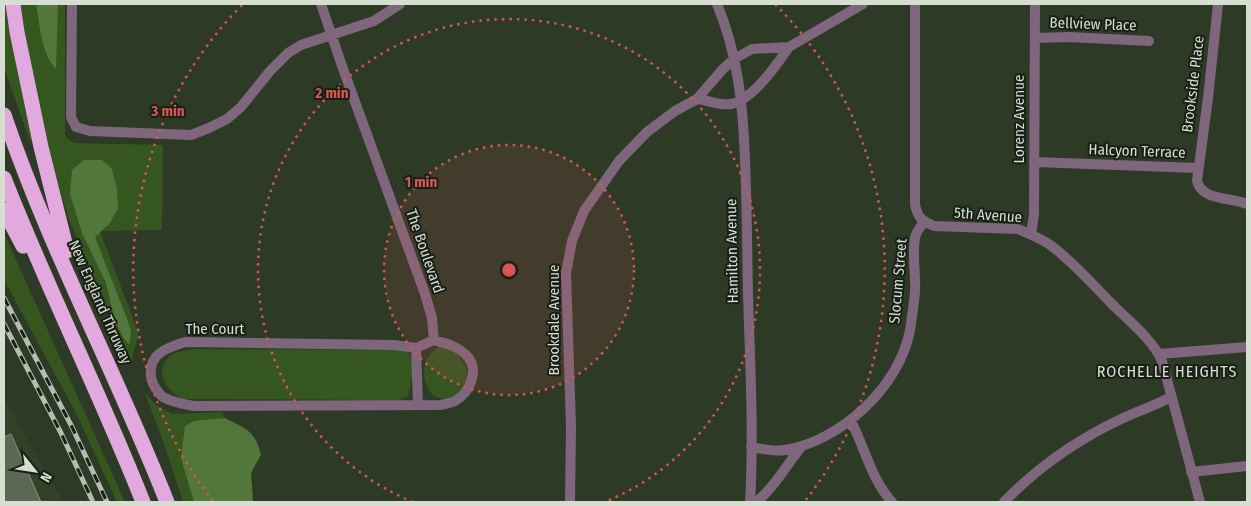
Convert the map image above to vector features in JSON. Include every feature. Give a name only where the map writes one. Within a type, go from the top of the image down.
[{"type":"highway","points":[[13,4],[16,32],[44,162],[79,299]]},
{"type":"highway","name":"New England Thruway","points":[[4,115],[34,193],[167,502]]},
{"type":"highway","points":[[4,178],[143,502]]},
{"type":"highway","points":[[4,210],[20,242],[54,297]]},
{"type":"street","points":[[72,4],[71,117],[73,123],[80,129],[139,134],[191,135],[227,119],[241,107],[270,71],[288,54],[301,46],[374,21],[400,4]]},
{"type":"street","name":"The Boulevard","points":[[321,4],[425,294],[432,318],[434,340]]},
{"type":"street","name":"Hamilton Avenue","points":[[717,4],[728,33],[742,100],[746,185],[751,447],[750,502]]},
{"type":"street","name":"Brookdale Avenue","points":[[742,100],[758,85],[789,47],[863,4]]},
{"type":"street","points":[[915,4],[915,204],[916,214],[924,222]]},
{"type":"street","name":"Lorenz Avenue","points":[[1031,234],[1034,215],[1035,4]]},
{"type":"street","name":"Brookside Place","points":[[1197,168],[1208,98],[1218,4]]},
{"type":"street","name":"Bellview Place","points":[[1036,38],[1070,37],[1149,41]]},
{"type":"street","name":"Brookdale Avenue","points":[[570,502],[572,426],[566,273],[572,240],[584,211],[619,161],[647,132],[675,111],[696,99],[734,59],[752,49],[789,47]]},
{"type":"street","points":[[696,99],[721,104],[731,104],[742,100]]},
{"type":"street","name":"Halcyon Terrace","points":[[1034,162],[1197,168],[1198,187],[1202,191],[1209,195],[1247,204]]},
{"type":"street","name":"5th Avenue","points":[[924,222],[934,226],[1018,230],[1031,234],[1051,245],[1139,330],[1159,354],[1200,502]]},
{"type":"street","name":"Slocum Street","points":[[751,447],[779,450],[802,446],[825,436],[851,421],[880,390],[893,371],[907,344],[915,293],[915,239],[918,229],[924,222]]},
{"type":"street","points":[[418,405],[416,348],[434,340]]},
{"type":"street","name":"The Court","points":[[416,348],[394,345],[185,342],[168,347],[159,353],[154,358],[150,368],[152,381],[163,397],[194,406],[440,405],[455,401],[467,391],[474,378],[473,367],[467,356],[450,344],[434,340]]},
{"type":"street","points":[[1159,354],[1247,347]]},
{"type":"street","points":[[1004,502],[1062,451],[1098,431],[1171,397]]},
{"type":"street","points":[[851,421],[861,440],[873,475],[883,492],[892,502]]},
{"type":"street","name":"Slocum Street","points":[[756,502],[770,488],[802,446]]},
{"type":"street","points":[[1191,472],[1247,466]]},
{"type":"shaded area","points":[[4,399],[64,502],[4,502]]},
{"type":"green space","points":[[4,4],[6,4],[7,19],[34,139],[30,141],[4,68]]},
{"type":"green space","points":[[21,4],[65,4],[65,135],[69,140],[75,143],[163,145],[162,230],[100,231],[138,332],[132,362],[68,217],[48,150],[27,53]]},
{"type":"green space","points":[[36,4],[58,4],[56,69],[51,63],[44,47]]},
{"type":"green space","points":[[84,160],[102,160],[112,169],[117,190],[118,208],[110,223],[95,237],[129,324],[131,333],[129,345],[115,321],[106,283],[82,233],[70,194],[72,170]]},
{"type":"green space","points":[[4,233],[125,502],[117,502],[77,415],[4,280]]},
{"type":"green space","points":[[440,346],[449,349],[457,355],[462,360],[467,371],[466,382],[461,390],[453,396],[444,399],[435,396],[428,389],[424,375],[428,358]]},
{"type":"green space","points":[[192,349],[400,350],[411,356],[411,383],[407,397],[399,400],[183,399],[172,392],[164,382],[162,377],[163,365],[172,354]]},
{"type":"green space","points":[[145,393],[156,405],[172,414],[222,412],[225,418],[232,502],[183,502]]},
{"type":"green space","points":[[225,418],[249,431],[259,447],[261,455],[251,473],[253,501],[194,502],[181,458],[185,426],[194,421]]},
{"type":"building","points":[[11,434],[41,502],[4,502],[4,437]]},
{"type":"railway","points":[[4,298],[72,427],[107,502]]},
{"type":"railway","points":[[4,324],[61,433],[93,502]]},
{"type":"district","name":"ROCHELLE HEIGHTS","points":[[1167,371]]}]
